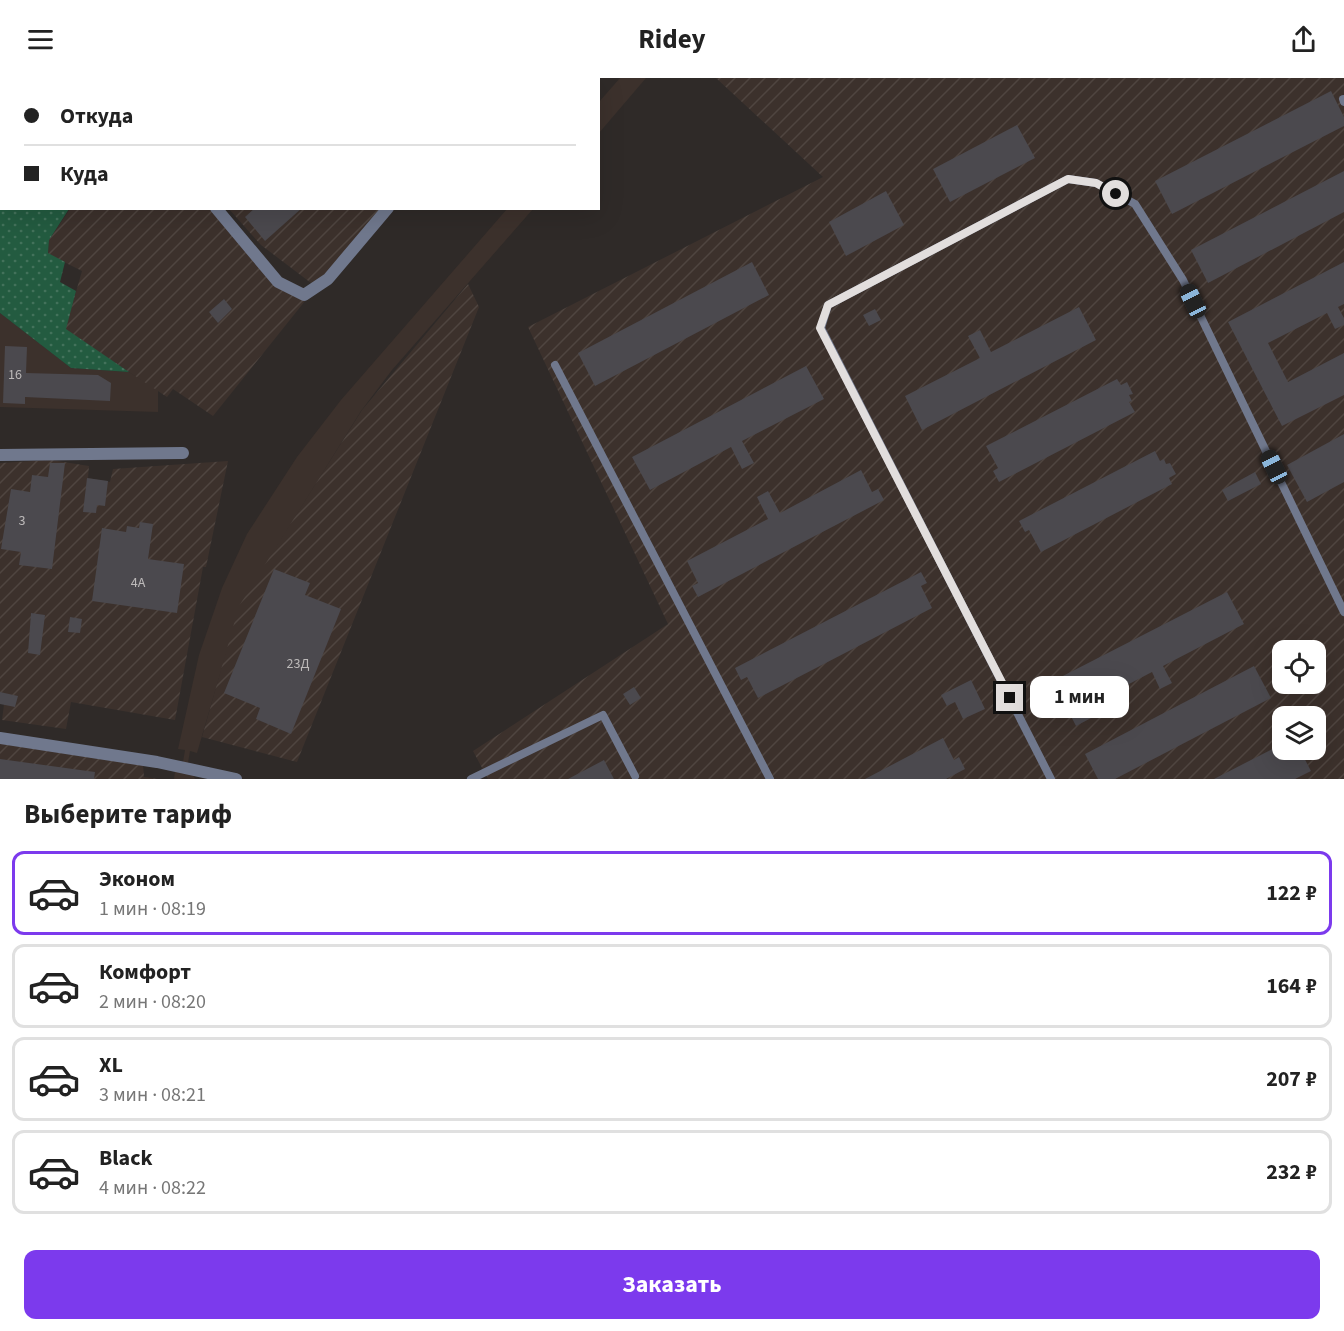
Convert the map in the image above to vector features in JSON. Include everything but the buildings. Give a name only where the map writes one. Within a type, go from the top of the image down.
[{"type":"street","points":[[218,210],[278,282],[304,295],[328,279],[386,210]]},
{"type":"street","points":[[0,455],[183,453]]},
{"type":"street","points":[[0,738],[208,776],[236,779]]},
{"type":"lane","points":[[1051,779],[820,328],[828,305],[1068,179],[1096,183],[1135,204],[1183,280],[1344,612]]},
{"type":"lane","points":[[555,364],[770,779]]},
{"type":"lane","points":[[471,779],[603,715],[635,776]]},
{"type":"shaded area","points":[[620,78],[646,78],[600,132],[600,101]]},
{"type":"shaded area","points":[[716,78],[1344,78],[1344,779],[488,779],[473,751],[668,624],[528,327],[823,177]]},
{"type":"shaded area","points":[[69,210],[217,210],[273,272],[309,296],[213,416],[173,389],[167,397],[65,330],[82,271],[48,254],[49,240]]},
{"type":"shaded area","points":[[230,210],[384,210],[315,286],[261,245]]},
{"type":"shaded area","points":[[506,210],[532,210],[392,370],[361,411],[240,606],[197,753],[190,751],[188,763],[195,779],[174,779],[175,771],[183,762],[185,750],[178,749],[199,655],[222,588],[247,534],[297,457],[341,400]]},
{"type":"shaded area","points":[[468,284],[479,307],[297,762],[202,737],[239,606],[362,410]]},
{"type":"shaded area","points":[[0,313],[71,368],[129,372],[158,390],[158,412],[0,407]]},
{"type":"shaded area","points":[[51,460],[89,466],[88,478],[110,482],[113,469],[228,461],[206,567],[203,567],[175,720],[71,702],[66,729],[2,720],[5,697],[0,696],[0,463]]},
{"type":"shaded area","points":[[0,743],[143,764],[144,777],[158,779],[0,779]]},
{"type":"green space","points":[[0,210],[68,210],[49,240],[48,253],[65,262],[60,282],[76,291],[66,329],[129,372],[71,368],[0,313]]},
{"type":"route","points":[[1010,698],[820,328],[828,305],[1068,179],[1096,183],[1116,194]]}]
